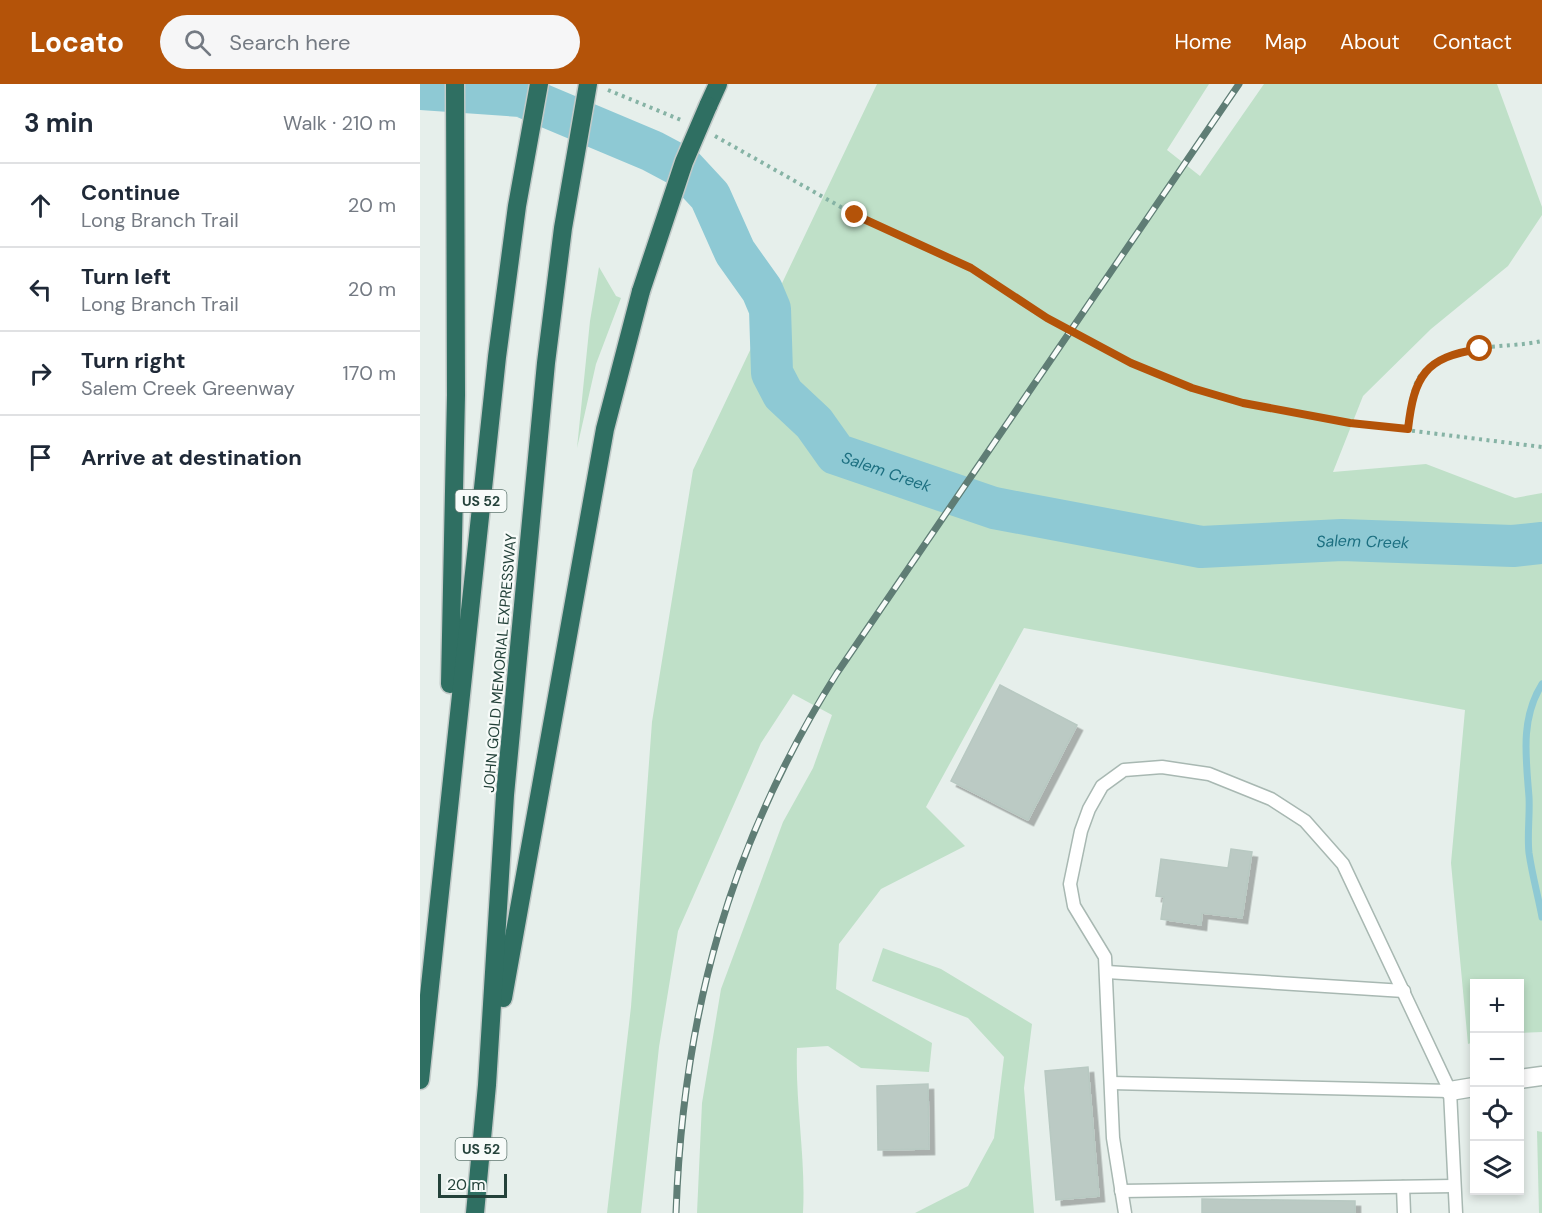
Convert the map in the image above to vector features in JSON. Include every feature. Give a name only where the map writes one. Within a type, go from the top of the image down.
[{"type":"highway","points":[[448,797],[456,395],[455,84]]},
{"type":"highway","name":"US 52","points":[[420,1080],[448,797],[517,206],[539,84]]},
{"type":"highway","points":[[487,1085],[605,429],[641,291],[684,162],[718,84]]},
{"type":"highway","name":"JOHN GOLD MEMORIAL EXPRESSWAY","points":[[476,1213],[487,1085],[506,795],[546,363],[563,228],[596,86]]},
{"type":"street","points":[[1524,1078],[1542,1076]]},
{"type":"street","points":[[1450,1091],[1470,1088]]},
{"type":"lane","points":[[1125,1213],[1113,1138],[1105,957],[1074,906],[1070,884],[1081,831],[1089,809],[1102,786],[1124,771],[1162,767],[1209,774],[1271,799],[1305,821],[1343,864],[1450,1091],[1456,1213]]},
{"type":"lane","points":[[1107,972],[1404,991]]},
{"type":"lane","points":[[1111,1083],[1450,1091]]},
{"type":"lane","points":[[1121,1191],[1454,1186]]},
{"type":"lane","points":[[1403,1187],[1404,1213]]},
{"type":"path","points":[[596,86],[689,124]]},
{"type":"path","points":[[710,133],[855,215],[971,268],[1047,318],[1131,363],[1192,388],[1243,403],[1350,423],[1542,447]]},
{"type":"path","points":[[1408,429],[1411,402],[1418,380],[1437,362],[1457,352],[1542,341]]},
{"type":"green space","points":[[877,84],[1209,84],[1167,150],[1200,176],[1264,84],[1497,84],[1542,207],[1542,215],[1508,266],[1431,329],[1363,396],[1333,472],[1426,464],[1515,498],[1542,493],[1542,1032],[1524,1033],[1524,979],[1470,979],[1470,1043],[1468,1044],[1451,863],[1465,710],[1024,628],[926,807],[965,846],[881,889],[839,944],[836,989],[932,1043],[929,1072],[861,1068],[828,1046],[797,1048],[803,1213],[697,1213],[702,1103],[721,989],[783,822],[813,768],[832,715],[793,694],[761,743],[678,931],[659,1047],[641,1213],[607,1213],[631,1007],[652,722],[693,470]]},
{"type":"green space","points":[[599,267],[616,296],[621,298],[596,364],[577,448],[590,321]]},
{"type":"green space","points":[[883,948],[941,969],[1032,1024],[1024,1088],[1034,1213],[915,1213],[968,1186],[994,1138],[1004,1057],[968,1018],[872,981]]},
{"type":"green space","points":[[1537,1131],[1542,1132],[1542,1213],[1539,1213]]},
{"type":"building","points":[[1000,685],[1077,725],[1028,820],[951,781]]},
{"type":"building","points":[[1231,849],[1252,852],[1242,918],[1202,913],[1201,925],[1161,919],[1164,897],[1156,896],[1161,859],[1228,868]]},
{"type":"building","points":[[1088,1067],[1099,1196],[1056,1200],[1045,1071]]},
{"type":"building","points":[[928,1084],[929,1149],[878,1150],[877,1086]]},
{"type":"building","points":[[1202,1199],[1355,1201],[1355,1213],[1202,1213]]},
{"type":"waterway","name":"Salem Creek","points":[[420,89],[521,96],[652,151],[684,168],[710,196],[735,252],[762,290],[770,309],[772,373],[783,394],[814,423],[836,454],[994,508],[1201,547],[1342,540],[1513,546],[1542,543]]},
{"type":"waterway","points":[[1542,684],[1530,711],[1526,739],[1529,853],[1542,917]]},
{"type":"railway","points":[[676,1213],[689,1068],[702,999],[719,932],[741,866],[768,801],[800,737],[837,673],[1239,84]]},
{"type":"route","points":[[855,215],[971,268],[1023,300],[1047,318],[1131,363],[1192,388],[1243,403],[1350,423],[1408,429],[1413,392],[1418,380],[1429,367],[1457,352],[1480,349]]}]
